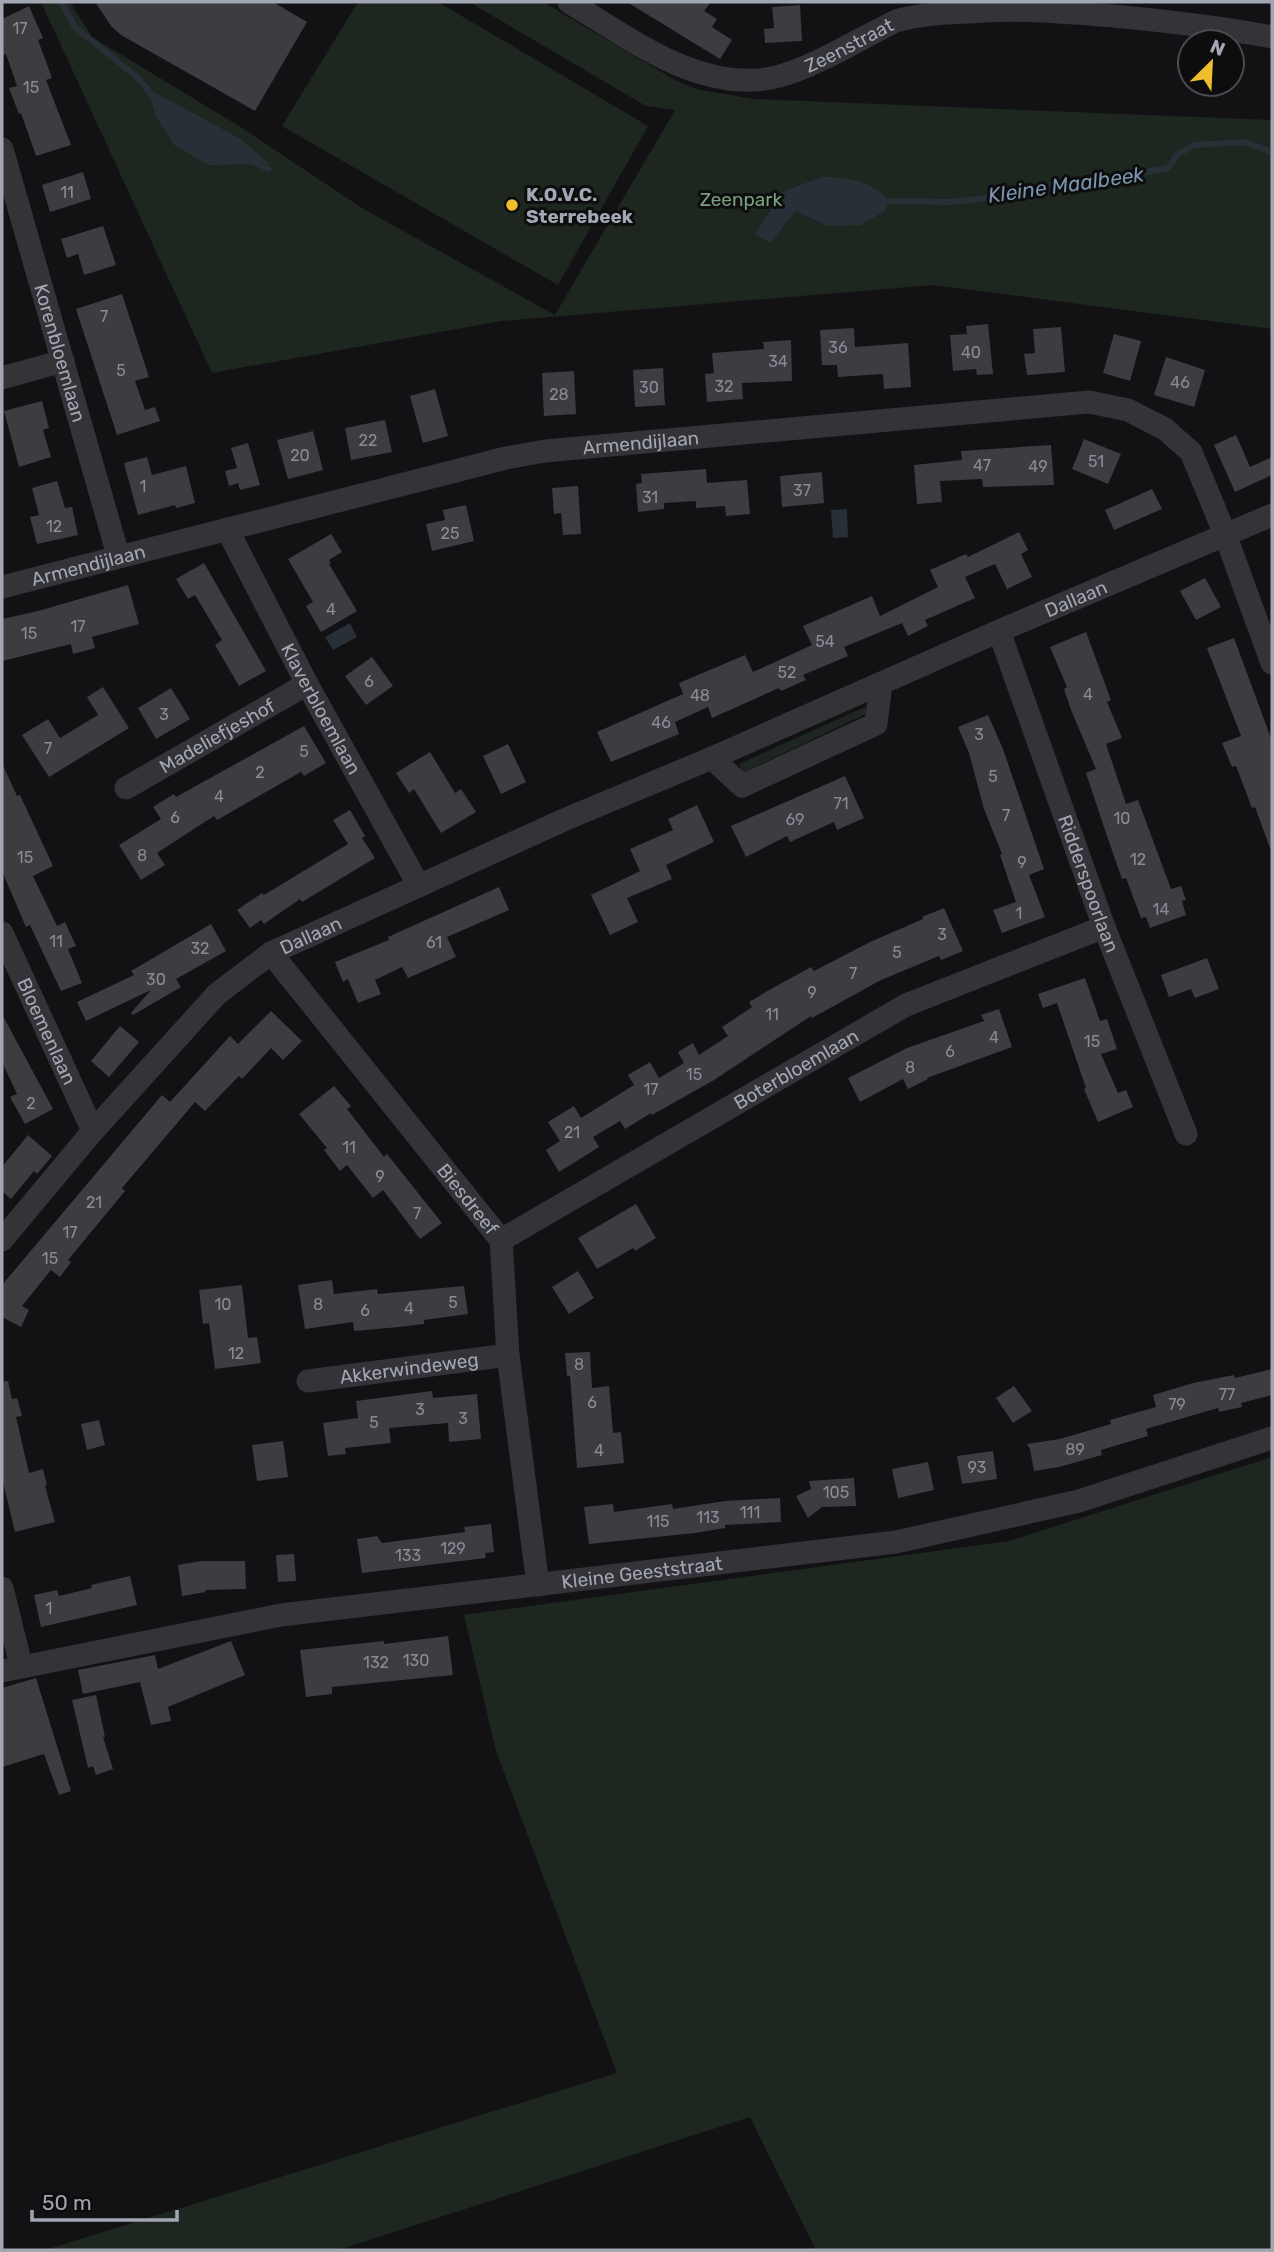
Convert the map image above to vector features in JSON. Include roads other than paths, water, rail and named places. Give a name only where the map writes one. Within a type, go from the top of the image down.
[{"type":"street","name":"Zeenstraat","points":[[569,2],[650,50],[687,68],[706,75],[749,80],[788,73],[896,22],[912,16],[931,14],[1045,10],[1176,22],[1272,37]]},
{"type":"street","name":"Korenbloemlaan","points":[[2,149],[118,555]]},
{"type":"street","points":[[2,378],[62,361]]},
{"type":"street","name":"Armendijlaan","points":[[2,586],[506,458],[545,451],[1089,401],[1128,410],[1165,429],[1191,452],[1225,534],[1272,663]]},
{"type":"street","name":"Dallaan","points":[[2,1240],[93,1131],[217,994],[271,953],[566,820],[1272,514]]},
{"type":"street","name":"Klaverbloemlaan","points":[[227,529],[307,684],[419,886]]},
{"type":"street","name":"Ridderspoorlaan","points":[[999,631],[1104,927],[1186,1134]]},
{"type":"street","name":"Madeliefjeshof","points":[[126,788],[307,684]]},
{"type":"street","points":[[712,758],[742,786],[876,724],[881,684]]},
{"type":"street","name":"Boterbloemlaan","points":[[500,1240],[906,1005],[1104,927]]},
{"type":"street","name":"Bloemenlaan","points":[[2,933],[93,1131]]},
{"type":"street","name":"Biesdreef","points":[[271,953],[500,1240],[508,1355],[538,1585]]},
{"type":"street","name":"Akkerwindeweg","points":[[308,1381],[508,1355]]},
{"type":"street","name":"Kleine Geeststraat","points":[[11,1668],[281,1615],[896,1542],[1079,1501],[1272,1437]]},
{"type":"street","points":[[2,1588],[11,1668]]},
{"type":"waterway","name":"Kleine Maalbeek","points":[[61,2],[75,27],[138,78],[153,96]]},
{"type":"waterway","name":"Kleine Maalbeek","points":[[889,201],[950,202],[997,197],[1070,181],[1114,178],[1168,168],[1177,155],[1194,145],[1245,142],[1272,152]]},
{"type":"waterway","name":"Kleine Maalbeek","points":[[252,161],[269,169]]},
{"type":"place","name":"K.O.V.C. Sterrebeek","points":[[512,205]]},
{"type":"park label","name":"Zeenpark","points":[[741,199]]}]
